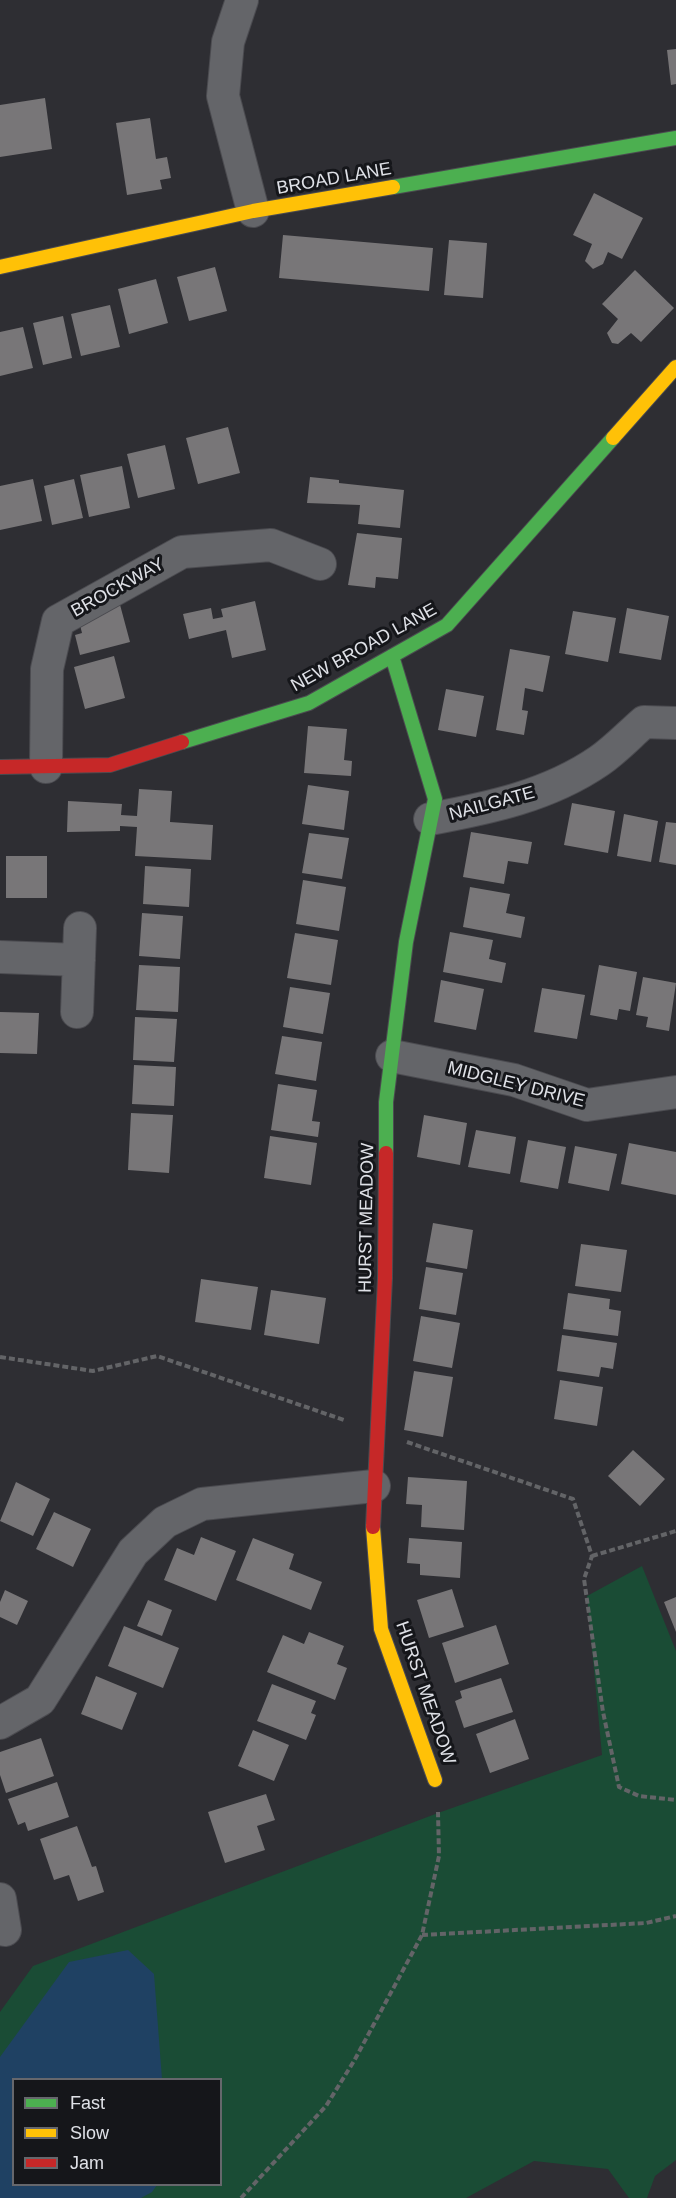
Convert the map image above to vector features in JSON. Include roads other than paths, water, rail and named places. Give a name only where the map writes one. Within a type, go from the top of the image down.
[{"type":"street","points":[[242,0],[228,42],[223,96],[253,211]]},
{"type":"street","name":"BROAD LANE","points":[[0,267],[253,211],[676,138]]},
{"type":"street","name":"NEW BROAD LANE","points":[[0,767],[110,765],[309,703],[447,625],[676,367]]},
{"type":"street","name":"BROCKWAY","points":[[46,767],[47,669],[58,621],[182,552],[271,545],[320,564]]},
{"type":"street","name":"HURST MEADOW","points":[[392,656],[435,799],[406,942],[386,1102],[385,1278],[372,1517],[381,1629],[435,1780]]},
{"type":"street","name":"NAILGATE","points":[[430,819],[495,807],[547,790],[599,761],[644,722],[676,723]]},
{"type":"street","points":[[77,1012],[80,928]]},
{"type":"street","points":[[0,957],[79,960]]},
{"type":"street","name":"MIDGLEY DRIVE","points":[[392,1056],[514,1080],[587,1105],[676,1092]]},
{"type":"street","points":[[0,1723],[40,1700],[133,1552],[165,1522],[202,1504],[374,1486]]},
{"type":"street","points":[[0,1899],[5,1930]]},
{"type":"water","points":[[128,1950],[154,1974],[162,2078],[12,2078],[12,2186],[156,2186],[152,2192],[141,2198],[0,2198],[0,2057],[69,1962]]}]
